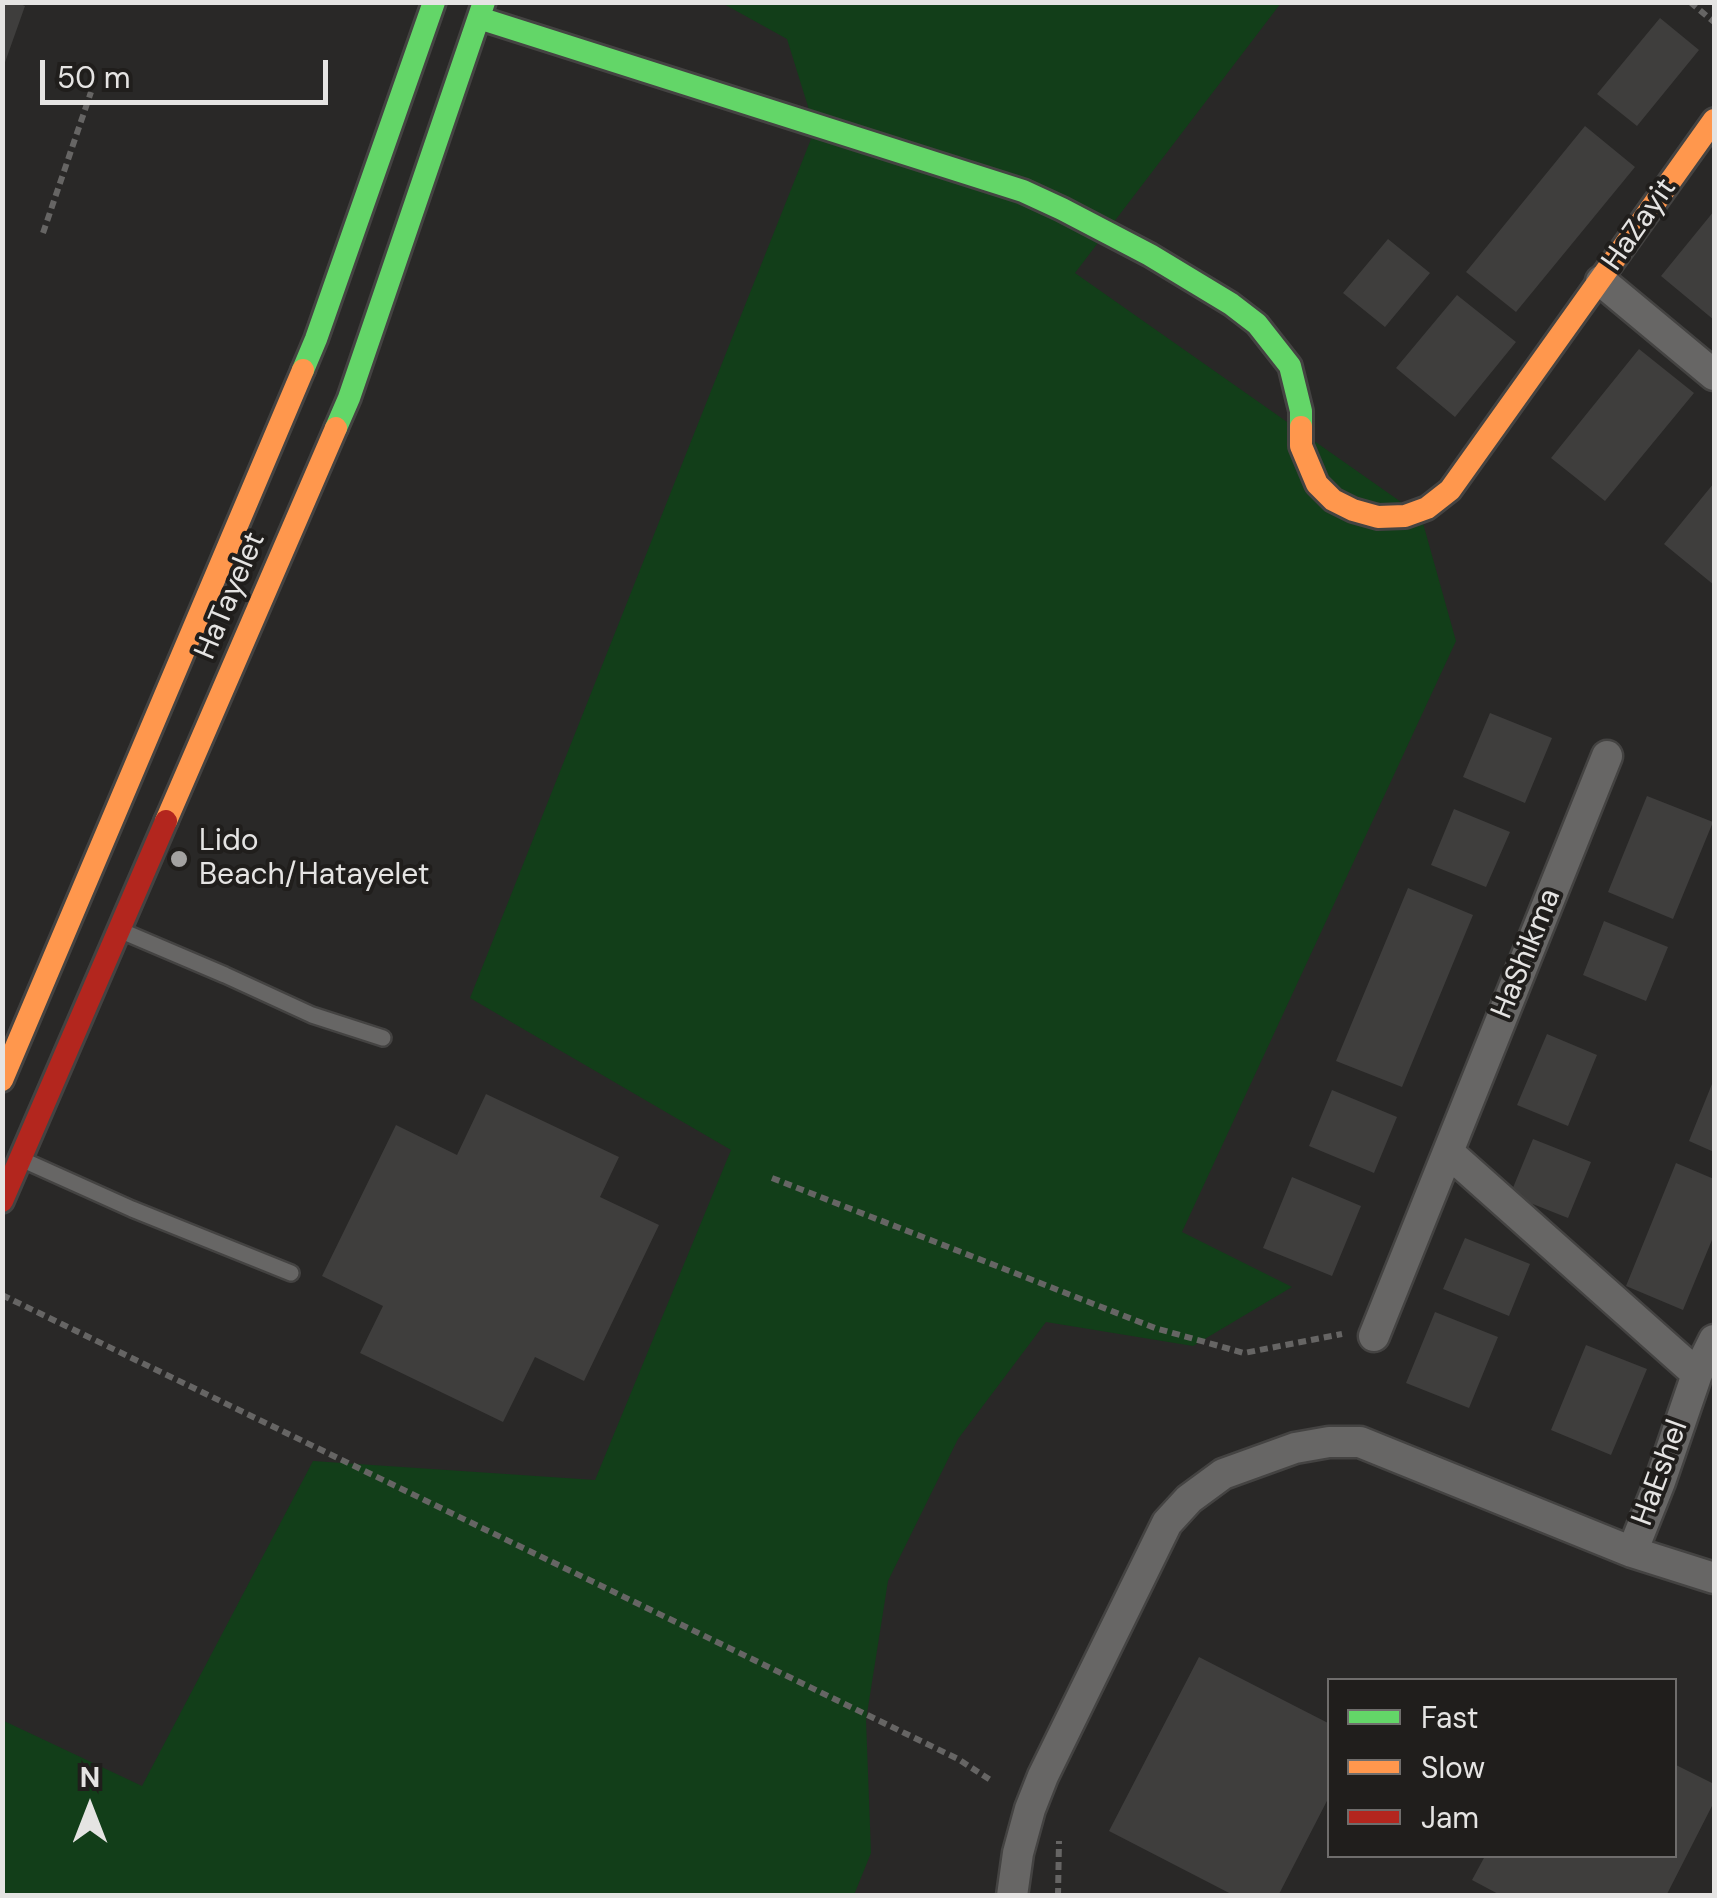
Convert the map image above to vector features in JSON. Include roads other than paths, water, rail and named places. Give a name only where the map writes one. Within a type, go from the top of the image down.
[{"type":"main road","name":"HaTayelet","points":[[2,1080],[322,346],[434,2]]},
{"type":"main road","name":"HaTayelet","points":[[2,1201],[350,398],[482,10]]},
{"type":"main road","name":"HaZayit","points":[[482,10],[1023,192],[1150,255],[1258,324],[1290,366],[1301,411],[1302,446],[1317,484],[1333,500],[1378,518],[1405,516],[1426,508],[1450,490],[1714,120]]},
{"type":"street","name":"HaZayit","points":[[1601,280],[1714,375]]},
{"type":"street","name":"HaShikma","points":[[1374,1336],[1606,756]]},
{"type":"street","points":[[1448,1152],[1697,1374]]},
{"type":"street","name":"HaEshel","points":[[1632,1552],[1697,1374],[1714,1340]]},
{"type":"street","points":[[1012,1896],[1018,1852],[1043,1776],[1167,1524],[1189,1498],[1223,1474],[1296,1448],[1360,1442],[1632,1552],[1714,1578]]},
{"type":"lane","points":[[338,366],[350,398]]},
{"type":"lane","points":[[120,930],[312,1015],[383,1038]]},
{"type":"lane","points":[[21,1158],[132,1209],[291,1273]]},
{"type":"place","name":"Lido Beach/Hatayelet","points":[[179,859]]}]
